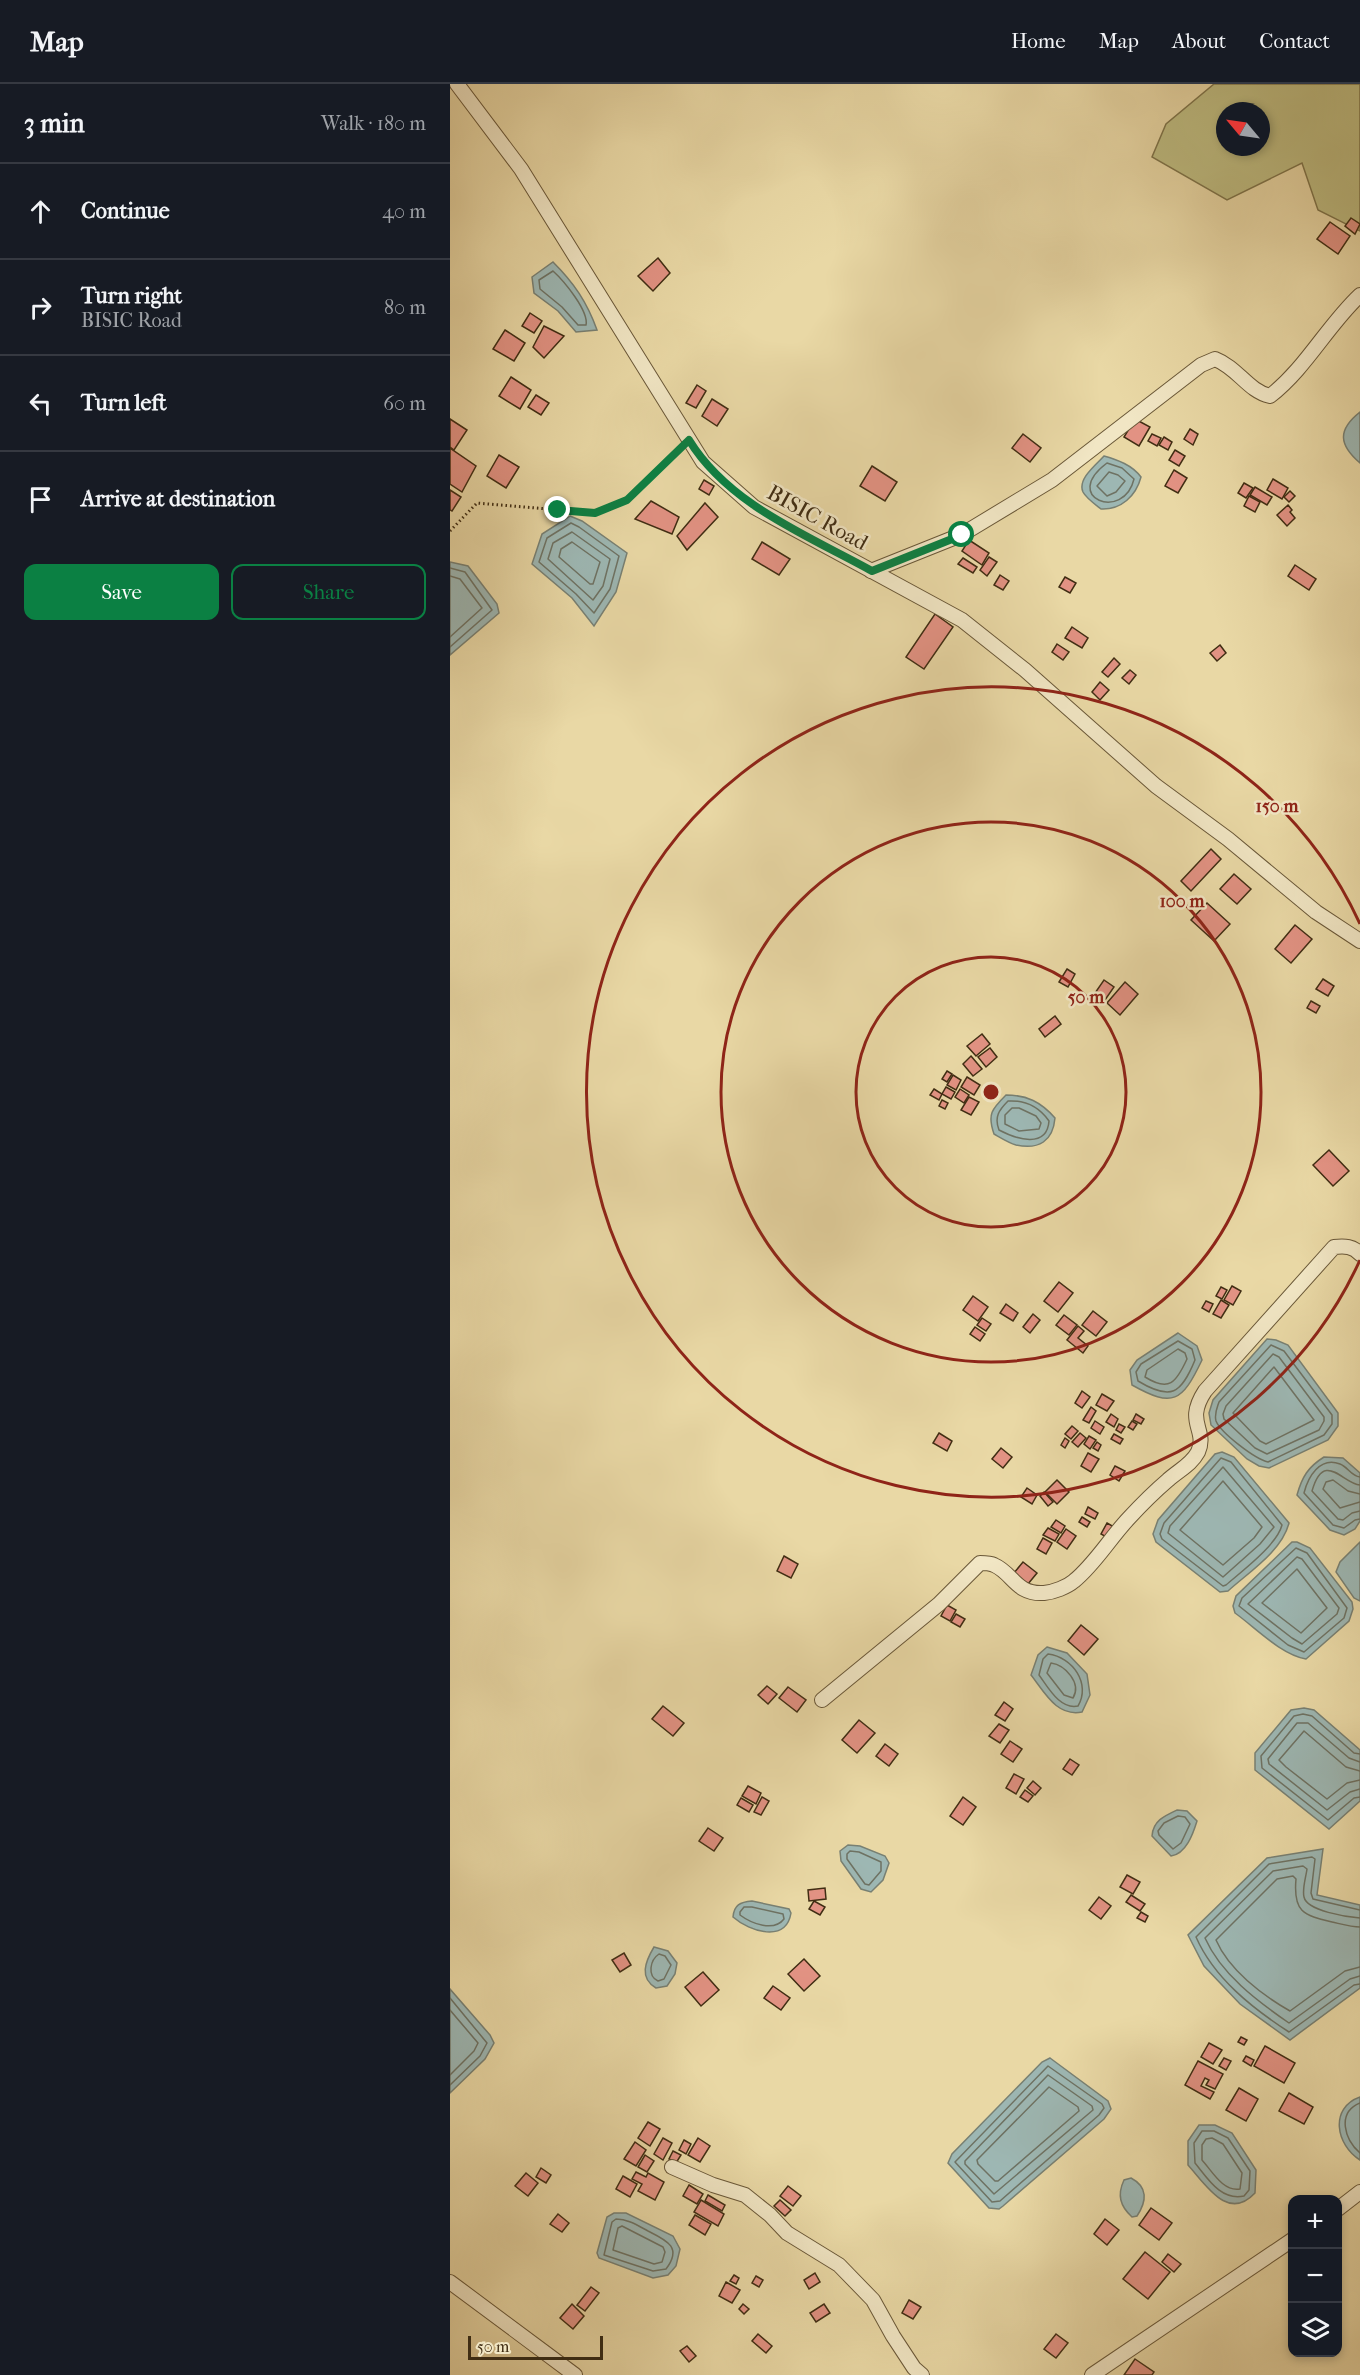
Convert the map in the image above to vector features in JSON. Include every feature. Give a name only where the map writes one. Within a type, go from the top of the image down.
[{"type":"street","name":"BISIC Road","points":[[457,84],[521,169],[703,462],[754,507],[962,620],[1025,670],[1156,786],[1228,839],[1316,912],[1360,941]]},
{"type":"street","points":[[872,571],[962,535],[1052,480],[1201,365],[1215,359],[1228,364],[1259,394],[1270,396],[1291,380],[1341,313],[1360,295]]},
{"type":"street","points":[[822,1700],[939,1604],[980,1563],[993,1565],[1012,1582],[1030,1592],[1045,1593],[1059,1590],[1074,1582],[1128,1519],[1168,1480],[1193,1462],[1199,1449],[1200,1436],[1194,1418],[1196,1405],[1205,1391],[1335,1247],[1350,1247],[1356,1249],[1360,1254]]},
{"type":"street","points":[[672,2167],[713,2185],[745,2195],[770,2215],[786,2233],[838,2265],[873,2300],[893,2336],[914,2368],[922,2375]]},
{"type":"street","points":[[1342,2207],[1360,2192]]},
{"type":"street","points":[[1092,2375],[1288,2243]]},
{"type":"street","points":[[450,2282],[575,2375]]},
{"type":"path","points":[[450,531],[477,503],[595,513],[627,500],[689,440]]},
{"type":"shaded area","points":[[1214,84],[1360,84],[1360,231],[1318,210],[1302,163],[1227,200],[1152,157],[1166,124]]},
{"type":"water","points":[[553,262],[579,293],[597,330],[576,332],[558,311],[534,293],[532,277]]},
{"type":"water","points":[[1360,412],[1360,463],[1345,444],[1344,431]]},
{"type":"water","points":[[1104,456],[1129,466],[1141,477],[1139,484],[1127,500],[1108,509],[1101,509],[1086,497],[1082,487],[1085,477]]},
{"type":"water","points":[[570,516],[582,521],[627,553],[616,592],[594,626],[572,598],[532,564],[542,534]]},
{"type":"water","points":[[450,562],[468,566],[497,604],[499,613],[450,655]]},
{"type":"water","points":[[1006,1095],[1033,1100],[1055,1118],[1048,1138],[1038,1145],[1024,1146],[1008,1142],[994,1134],[991,1121],[992,1112]]},
{"type":"water","points":[[1178,1333],[1197,1346],[1202,1360],[1182,1392],[1175,1397],[1157,1397],[1132,1385],[1130,1370],[1137,1360]]},
{"type":"water","points":[[1267,1339],[1288,1345],[1338,1413],[1338,1426],[1328,1440],[1269,1468],[1259,1466],[1247,1459],[1211,1425],[1209,1413],[1213,1400]]},
{"type":"water","points":[[1222,1452],[1234,1457],[1289,1523],[1279,1543],[1264,1560],[1228,1591],[1220,1592],[1156,1542],[1153,1534],[1158,1520],[1215,1454]]},
{"type":"water","points":[[1324,1457],[1343,1458],[1360,1473],[1360,1521],[1355,1529],[1344,1535],[1330,1530],[1297,1495],[1306,1473]]},
{"type":"water","points":[[1292,1542],[1310,1548],[1352,1602],[1353,1609],[1349,1621],[1306,1659],[1287,1652],[1269,1640],[1235,1613],[1233,1606],[1236,1596]]},
{"type":"water","points":[[1360,1542],[1360,1601],[1354,1598],[1336,1572],[1340,1562]]},
{"type":"water","points":[[1047,1647],[1067,1653],[1087,1674],[1090,1695],[1082,1712],[1065,1711],[1052,1702],[1031,1675],[1038,1655]]},
{"type":"water","points":[[1304,1708],[1314,1710],[1360,1750],[1360,1801],[1329,1829],[1255,1770],[1255,1753],[1291,1710]]},
{"type":"water","points":[[1177,1810],[1187,1811],[1197,1821],[1185,1847],[1181,1852],[1171,1856],[1152,1836],[1154,1826]]},
{"type":"water","points":[[848,1845],[860,1846],[885,1856],[889,1863],[883,1880],[871,1892],[861,1889],[841,1861],[840,1851]]},
{"type":"water","points":[[1323,1849],[1317,1895],[1360,1905],[1360,1988],[1290,2040],[1240,2004],[1204,1966],[1188,1935],[1267,1858]]},
{"type":"water","points":[[752,1901],[789,1909],[791,1913],[788,1922],[782,1928],[767,1932],[749,1927],[733,1917],[738,1905]]},
{"type":"water","points":[[654,1947],[668,1951],[677,1963],[675,1974],[667,1986],[656,1988],[647,1979],[646,1964]]},
{"type":"water","points":[[450,1989],[490,2035],[494,2043],[485,2059],[450,2093]]},
{"type":"water","points":[[1050,2058],[1108,2101],[1111,2109],[1104,2119],[1003,2206],[999,2209],[989,2208],[948,2163],[952,2154],[1042,2062]]},
{"type":"water","points":[[1360,2097],[1360,2160],[1346,2145],[1339,2127],[1344,2109],[1350,2102]]},
{"type":"water","points":[[1199,2125],[1215,2125],[1232,2133],[1256,2170],[1255,2193],[1245,2201],[1236,2204],[1218,2197],[1188,2165],[1188,2141]]},
{"type":"water","points":[[1131,2178],[1141,2186],[1144,2195],[1143,2205],[1137,2216],[1132,2217],[1122,2204],[1120,2195],[1124,2180]]},
{"type":"water","points":[[614,2213],[626,2213],[673,2236],[680,2249],[676,2266],[668,2275],[653,2278],[599,2258],[597,2253],[607,2217]]},
{"type":"building","points":[[1351,218],[1360,224],[1355,234],[1345,226]]},
{"type":"building","points":[[1330,222],[1350,236],[1338,254],[1317,239]]},
{"type":"building","points":[[658,258],[670,273],[653,291],[638,276]]},
{"type":"building","points":[[530,313],[542,321],[534,333],[522,326]]},
{"type":"building","points":[[544,326],[564,336],[544,358],[533,347]]},
{"type":"building","points":[[505,330],[525,343],[514,361],[493,349]]},
{"type":"building","points":[[511,377],[531,390],[520,409],[499,396]]},
{"type":"building","points":[[697,385],[706,391],[696,408],[686,403]]},
{"type":"building","points":[[536,395],[549,403],[541,415],[528,407]]},
{"type":"building","points":[[712,399],[728,409],[717,426],[702,416]]},
{"type":"building","points":[[450,419],[467,430],[454,450],[450,447]]},
{"type":"building","points":[[1135,419],[1150,427],[1139,446],[1124,437]]},
{"type":"building","points":[[1190,429],[1198,434],[1193,445],[1184,439]]},
{"type":"building","points":[[1023,434],[1041,448],[1030,462],[1012,448]]},
{"type":"building","points":[[1152,434],[1161,438],[1157,446],[1148,441]]},
{"type":"building","points":[[1164,437],[1172,442],[1168,450],[1159,445]]},
{"type":"building","points":[[450,448],[476,466],[462,492],[450,484]]},
{"type":"building","points":[[1175,450],[1185,456],[1179,466],[1169,460]]},
{"type":"building","points":[[499,455],[519,467],[506,488],[487,476]]},
{"type":"building","points":[[872,466],[897,482],[885,501],[860,486]]},
{"type":"building","points":[[1174,470],[1187,478],[1178,493],[1165,486]]},
{"type":"building","points":[[1273,479],[1288,488],[1282,499],[1267,490]]},
{"type":"building","points":[[704,480],[714,486],[709,495],[699,489]]},
{"type":"building","points":[[1244,483],[1253,488],[1246,498],[1238,493]]},
{"type":"building","points":[[1255,487],[1272,497],[1267,505],[1250,495]]},
{"type":"building","points":[[450,490],[461,497],[452,511],[450,510]]},
{"type":"building","points":[[1290,491],[1295,496],[1289,502],[1284,497]]},
{"type":"building","points":[[1249,496],[1260,502],[1255,512],[1244,506]]},
{"type":"building","points":[[651,501],[679,517],[672,534],[635,519]]},
{"type":"building","points":[[705,503],[718,517],[687,550],[677,536]]},
{"type":"building","points":[[1288,505],[1295,518],[1287,526],[1277,515]]},
{"type":"building","points":[[969,540],[989,553],[982,565],[962,551]]},
{"type":"building","points":[[762,542],[790,559],[779,575],[752,559]]},
{"type":"building","points":[[989,557],[997,562],[987,576],[980,570]]},
{"type":"building","points":[[963,558],[977,567],[973,573],[958,564]]},
{"type":"building","points":[[1295,565],[1316,579],[1309,590],[1288,576]]},
{"type":"building","points":[[1000,575],[1009,581],[1003,590],[994,585]]},
{"type":"building","points":[[1065,577],[1076,583],[1070,593],[1059,587]]},
{"type":"building","points":[[935,614],[953,627],[924,669],[906,657]]},
{"type":"building","points":[[1072,627],[1088,638],[1082,648],[1065,638]]},
{"type":"building","points":[[1057,644],[1069,652],[1063,660],[1052,652]]},
{"type":"building","points":[[1220,645],[1226,653],[1217,661],[1210,653]]},
{"type":"building","points":[[1114,658],[1120,664],[1108,677],[1102,672]]},
{"type":"building","points":[[1130,670],[1136,675],[1129,684],[1122,678]]},
{"type":"building","points":[[1100,682],[1109,690],[1100,700],[1092,692]]},
{"type":"building","points":[[1211,849],[1221,859],[1191,891],[1181,881]]},
{"type":"building","points":[[1234,874],[1251,889],[1237,904],[1220,889]]},
{"type":"building","points":[[1207,903],[1230,924],[1214,941],[1191,920]]},
{"type":"building","points":[[1295,925],[1312,939],[1291,963],[1275,949]]},
{"type":"building","points":[[1067,969],[1075,974],[1068,987],[1059,982]]},
{"type":"building","points":[[1323,979],[1334,986],[1328,996],[1316,989]]},
{"type":"building","points":[[1104,980],[1114,987],[1105,1000],[1095,993]]},
{"type":"building","points":[[1125,982],[1138,994],[1120,1015],[1107,1003]]},
{"type":"building","points":[[1311,1001],[1320,1006],[1316,1013],[1307,1008]]},
{"type":"building","points":[[1055,1016],[1061,1024],[1045,1037],[1039,1029]]},
{"type":"building","points":[[982,1034],[990,1044],[976,1056],[967,1046]]},
{"type":"building","points":[[990,1048],[997,1057],[986,1067],[978,1057]]},
{"type":"building","points":[[971,1056],[982,1069],[973,1076],[963,1064]]},
{"type":"building","points":[[947,1071],[952,1074],[947,1082],[942,1079]]},
{"type":"building","points":[[953,1075],[961,1080],[956,1090],[947,1085]]},
{"type":"building","points":[[967,1077],[980,1085],[974,1095],[961,1087]]},
{"type":"building","points":[[946,1087],[955,1092],[951,1099],[942,1094]]},
{"type":"building","points":[[934,1089],[942,1094],[939,1100],[930,1095]]},
{"type":"building","points":[[960,1089],[969,1095],[964,1103],[955,1097]]},
{"type":"building","points":[[969,1097],[979,1102],[971,1115],[961,1110]]},
{"type":"building","points":[[942,1100],[948,1103],[945,1109],[939,1106]]},
{"type":"building","points":[[1329,1150],[1349,1171],[1333,1186],[1313,1165]]},
{"type":"building","points":[[1059,1282],[1073,1293],[1058,1312],[1044,1301]]},
{"type":"building","points":[[1232,1286],[1241,1291],[1233,1305],[1224,1300]]},
{"type":"building","points":[[1221,1287],[1227,1290],[1222,1299],[1216,1296]]},
{"type":"building","points":[[973,1296],[988,1307],[978,1321],[963,1310]]},
{"type":"building","points":[[1221,1300],[1229,1305],[1221,1318],[1213,1314]]},
{"type":"building","points":[[1206,1301],[1213,1304],[1209,1312],[1202,1308]]},
{"type":"building","points":[[1006,1304],[1018,1313],[1013,1321],[1000,1313]]},
{"type":"building","points":[[1093,1311],[1107,1322],[1096,1336],[1082,1325]]},
{"type":"building","points":[[1033,1314],[1040,1320],[1030,1333],[1023,1327]]},
{"type":"building","points":[[1064,1315],[1077,1325],[1069,1335],[1056,1325]]},
{"type":"building","points":[[982,1318],[991,1324],[986,1331],[977,1325]]},
{"type":"building","points":[[1078,1326],[1084,1331],[1078,1338],[1088,1346],[1083,1353],[1067,1340]]},
{"type":"building","points":[[975,1327],[985,1334],[980,1341],[970,1334]]},
{"type":"building","points":[[1082,1391],[1090,1397],[1082,1408],[1075,1403]]},
{"type":"building","points":[[1102,1394],[1114,1401],[1107,1411],[1096,1405]]},
{"type":"building","points":[[1091,1407],[1096,1411],[1089,1423],[1083,1420]]},
{"type":"building","points":[[1111,1414],[1118,1419],[1114,1427],[1106,1422]]},
{"type":"building","points":[[1136,1414],[1144,1419],[1141,1424],[1133,1420]]},
{"type":"building","points":[[1095,1421],[1104,1427],[1100,1434],[1091,1428]]},
{"type":"building","points":[[1132,1421],[1137,1424],[1133,1430],[1128,1427]]},
{"type":"building","points":[[1119,1424],[1125,1427],[1121,1433],[1116,1430]]},
{"type":"building","points":[[1072,1426],[1078,1431],[1071,1439],[1065,1434]]},
{"type":"building","points":[[939,1433],[952,1441],[947,1451],[933,1443]]},
{"type":"building","points":[[1080,1433],[1086,1438],[1078,1447],[1072,1442]]},
{"type":"building","points":[[1114,1434],[1123,1439],[1120,1444],[1111,1439]]},
{"type":"building","points":[[1089,1436],[1096,1440],[1090,1449],[1084,1444]]},
{"type":"building","points":[[1065,1438],[1069,1441],[1065,1448],[1061,1445]]},
{"type":"building","points":[[1097,1442],[1101,1445],[1098,1451],[1093,1448]]},
{"type":"building","points":[[1001,1448],[1012,1457],[1003,1468],[992,1459]]},
{"type":"building","points":[[1088,1453],[1099,1459],[1091,1472],[1081,1466]]},
{"type":"building","points":[[1115,1466],[1125,1471],[1119,1481],[1110,1475]]},
{"type":"building","points":[[1057,1480],[1069,1492],[1057,1504],[1045,1492]]},
{"type":"building","points":[[1027,1488],[1037,1495],[1032,1504],[1021,1497]]},
{"type":"building","points":[[1044,1492],[1053,1502],[1048,1506],[1040,1496]]},
{"type":"building","points":[[1088,1507],[1098,1513],[1095,1519],[1085,1514]]},
{"type":"building","points":[[1082,1517],[1090,1522],[1087,1527],[1079,1522]]},
{"type":"building","points":[[1056,1520],[1065,1526],[1061,1533],[1051,1527]]},
{"type":"building","points":[[1107,1523],[1114,1527],[1108,1538],[1101,1534]]},
{"type":"building","points":[[1048,1528],[1059,1534],[1055,1541],[1043,1535]]},
{"type":"building","points":[[1066,1529],[1076,1536],[1067,1549],[1057,1542]]},
{"type":"building","points":[[1043,1538],[1052,1543],[1046,1554],[1037,1549]]},
{"type":"building","points":[[784,1556],[798,1564],[791,1578],[777,1571]]},
{"type":"building","points":[[1023,1562],[1037,1573],[1028,1584],[1014,1573]]},
{"type":"building","points":[[947,1605],[956,1610],[950,1621],[941,1616]]},
{"type":"building","points":[[956,1614],[965,1619],[960,1627],[951,1622]]},
{"type":"building","points":[[1081,1625],[1098,1639],[1084,1655],[1068,1641]]},
{"type":"building","points":[[767,1686],[777,1694],[768,1704],[758,1695]]},
{"type":"building","points":[[788,1687],[806,1700],[797,1712],[779,1698]]},
{"type":"building","points":[[1004,1702],[1013,1709],[1005,1721],[995,1715]]},
{"type":"building","points":[[663,1706],[684,1723],[673,1736],[652,1719]]},
{"type":"building","points":[[859,1720],[875,1733],[857,1753],[842,1740]]},
{"type":"building","points":[[999,1724],[1009,1730],[1000,1743],[989,1736]]},
{"type":"building","points":[[1010,1741],[1022,1749],[1013,1762],[1001,1754]]},
{"type":"building","points":[[885,1744],[898,1754],[889,1766],[876,1756]]},
{"type":"building","points":[[1070,1759],[1079,1765],[1072,1775],[1063,1769]]},
{"type":"building","points":[[1014,1774],[1024,1779],[1016,1794],[1006,1788]]},
{"type":"building","points":[[1033,1781],[1041,1788],[1035,1795],[1027,1788]]},
{"type":"building","points":[[748,1786],[761,1793],[756,1804],[742,1796]]},
{"type":"building","points":[[1025,1790],[1033,1796],[1028,1802],[1020,1797]]},
{"type":"building","points":[[762,1797],[769,1801],[761,1815],[754,1812]]},
{"type":"building","points":[[963,1797],[976,1807],[963,1825],[950,1816]]},
{"type":"building","points":[[741,1798],[753,1805],[749,1812],[737,1805]]},
{"type":"building","points":[[708,1828],[723,1838],[714,1851],[699,1841]]},
{"type":"building","points":[[1127,1875],[1140,1882],[1133,1894],[1120,1887]]},
{"type":"building","points":[[825,1888],[826,1899],[809,1901],[808,1890]]},
{"type":"building","points":[[1131,1895],[1145,1904],[1140,1911],[1126,1902]]},
{"type":"building","points":[[1099,1897],[1111,1906],[1101,1919],[1089,1910]]},
{"type":"building","points":[[814,1901],[825,1907],[820,1915],[809,1909]]},
{"type":"building","points":[[1141,1912],[1148,1916],[1145,1922],[1137,1918]]},
{"type":"building","points":[[624,1953],[631,1965],[620,1972],[612,1960]]},
{"type":"building","points":[[804,1959],[820,1976],[804,1991],[788,1974]]},
{"type":"building","points":[[703,1972],[719,1990],[701,2006],[685,1987]]},
{"type":"building","points":[[773,1986],[790,1998],[781,2010],[764,1998]]},
{"type":"building","points":[[1241,2037],[1247,2040],[1244,2045],[1238,2042]]},
{"type":"building","points":[[1209,2043],[1222,2050],[1213,2064],[1201,2057]]},
{"type":"building","points":[[1265,2046],[1295,2063],[1284,2083],[1254,2066]]},
{"type":"building","points":[[1246,2056],[1254,2060],[1251,2066],[1243,2061]]},
{"type":"building","points":[[1224,2058],[1231,2061],[1226,2070],[1219,2066]]},
{"type":"building","points":[[1198,2061],[1223,2074],[1215,2089],[1206,2085],[1209,2080],[1205,2078],[1201,2086],[1214,2092],[1210,2099],[1185,2085]]},
{"type":"building","points":[[1239,2088],[1258,2099],[1246,2121],[1226,2110]]},
{"type":"building","points":[[1289,2093],[1313,2107],[1304,2124],[1279,2111]]},
{"type":"building","points":[[648,2122],[660,2129],[650,2146],[638,2138]]},
{"type":"building","points":[[663,2138],[672,2143],[663,2160],[654,2154]]},
{"type":"building","points":[[698,2138],[710,2146],[700,2162],[688,2155]]},
{"type":"building","points":[[684,2140],[691,2144],[686,2154],[679,2150]]},
{"type":"building","points":[[635,2142],[646,2150],[636,2166],[624,2159]]},
{"type":"building","points":[[673,2151],[681,2155],[676,2163],[669,2159]]},
{"type":"building","points":[[645,2155],[654,2161],[647,2172],[638,2167]]},
{"type":"building","points":[[541,2168],[551,2175],[546,2183],[536,2177]]},
{"type":"building","points":[[636,2172],[646,2177],[648,2173],[664,2182],[655,2200],[638,2191],[642,2184],[632,2179]]},
{"type":"building","points":[[526,2173],[538,2183],[528,2196],[515,2186]]},
{"type":"building","points":[[623,2176],[637,2184],[630,2197],[616,2189]]},
{"type":"building","points":[[689,2185],[703,2194],[697,2204],[683,2196]]},
{"type":"building","points":[[788,2186],[801,2196],[793,2206],[780,2196]]},
{"type":"building","points":[[708,2195],[725,2205],[722,2211],[705,2201]]},
{"type":"building","points":[[701,2200],[724,2214],[718,2226],[694,2212]]},
{"type":"building","points":[[780,2200],[791,2210],[785,2216],[774,2206]]},
{"type":"building","points":[[1151,2208],[1172,2223],[1159,2240],[1139,2225]]},
{"type":"building","points":[[558,2214],[569,2223],[562,2232],[550,2224]]},
{"type":"building","points":[[695,2215],[711,2224],[705,2235],[689,2225]]},
{"type":"building","points":[[1105,2219],[1119,2230],[1107,2245],[1094,2234]]},
{"type":"building","points":[[1145,2252],[1170,2272],[1148,2299],[1123,2279]]},
{"type":"building","points":[[1168,2254],[1181,2264],[1174,2272],[1162,2262]]},
{"type":"building","points":[[815,2273],[820,2282],[809,2289],[804,2280]]},
{"type":"building","points":[[734,2275],[739,2278],[736,2284],[730,2281]]},
{"type":"building","points":[[756,2276],[763,2280],[759,2287],[752,2283]]},
{"type":"building","points":[[726,2282],[740,2290],[732,2303],[719,2296]]},
{"type":"building","points":[[591,2287],[599,2293],[585,2311],[577,2305]]},
{"type":"building","points":[[909,2300],[921,2307],[913,2319],[902,2313]]},
{"type":"building","points":[[572,2304],[584,2316],[573,2329],[560,2318]]},
{"type":"building","points":[[743,2304],[749,2309],[744,2314],[739,2309]]},
{"type":"building","points":[[824,2304],[830,2313],[816,2322],[810,2313]]},
{"type":"building","points":[[758,2334],[772,2346],[766,2353],[752,2341]]},
{"type":"building","points":[[1056,2334],[1068,2343],[1056,2358],[1044,2349]]},
{"type":"building","points":[[687,2346],[696,2356],[689,2362],[680,2351]]},
{"type":"building","points":[[1135,2359],[1154,2372],[1152,2375],[1124,2375]]},
{"type":"route","points":[[558,510],[595,513],[627,500],[689,440],[703,462],[754,507],[872,571],[962,535]]}]
